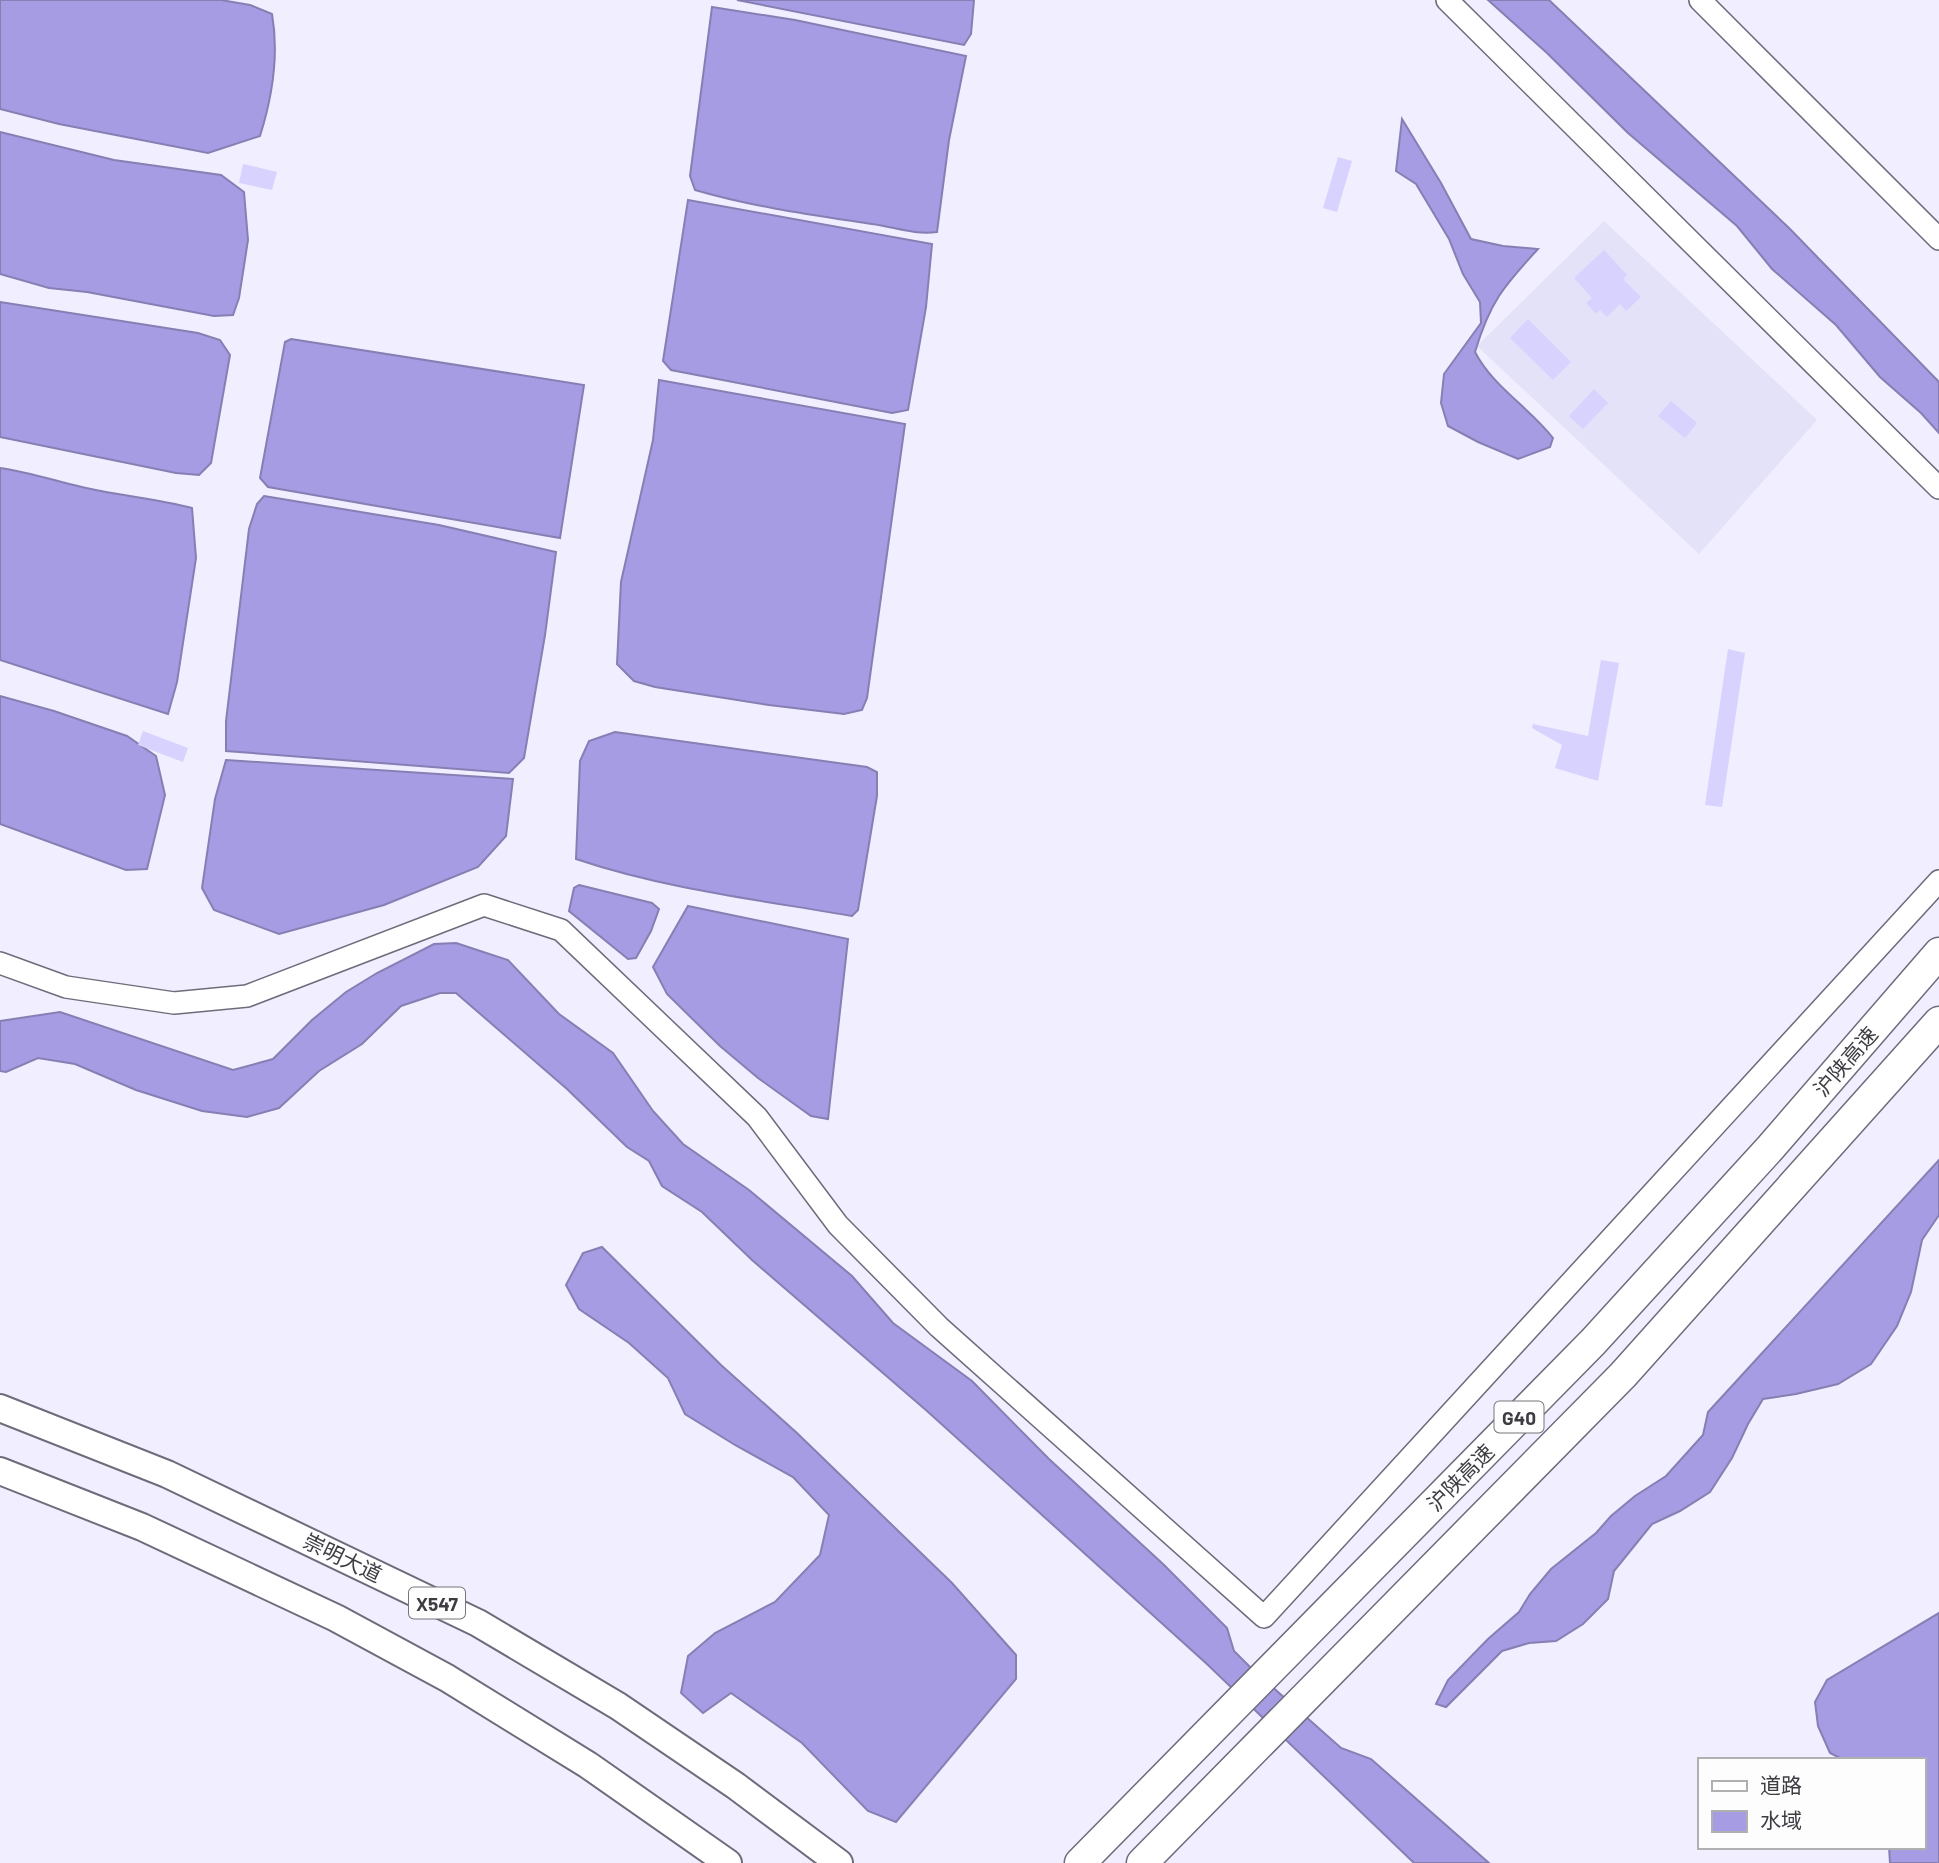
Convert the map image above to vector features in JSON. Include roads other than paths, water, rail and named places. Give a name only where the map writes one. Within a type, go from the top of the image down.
[{"type":"highway","name":"沪陕高速","points":[[1080,1863],[1593,1342],[1939,953]]},
{"type":"highway","name":"沪陕高速","points":[[1142,1863],[1623,1374],[1939,1022]]},
{"type":"main road","name":"崇明大道","points":[[0,1408],[167,1474],[478,1622],[618,1706],[736,1786],[839,1863]]},
{"type":"main road","points":[[0,1471],[142,1527],[336,1618],[447,1678],[588,1765],[728,1863]]},
{"type":"street","points":[[1447,0],[1939,488]]},
{"type":"street","points":[[1700,0],[1939,239]]},
{"type":"street","points":[[0,963],[66,986],[174,1003],[247,996],[484,905],[561,930],[757,1117],[838,1225],[939,1327],[1264,1617],[1939,881]]},
{"type":"water","points":[[0,0],[221,0],[250,5],[272,14],[275,45],[273,76],[260,136],[208,153],[59,124],[0,109]]},
{"type":"water","points":[[737,0],[974,0],[971,34],[964,45]]},
{"type":"water","points":[[1488,0],[1549,0],[1789,228],[1939,382],[1939,433],[1921,413],[1880,377],[1836,325],[1772,269],[1737,226],[1628,133],[1547,53]]},
{"type":"water","points":[[712,7],[795,20],[966,56],[949,140],[937,232],[912,232],[783,210],[695,190],[690,176]]},
{"type":"water","points":[[1402,119],[1471,239],[1503,246],[1538,249],[1492,307],[1475,352],[1491,376],[1553,438],[1550,447],[1518,459],[1448,426],[1441,403],[1444,374],[1481,323],[1480,302],[1463,274],[1449,239],[1416,184],[1396,171]]},
{"type":"water","points":[[0,132],[114,160],[221,175],[244,192],[248,240],[239,298],[233,315],[214,316],[87,292],[49,288],[0,274]]},
{"type":"water","points":[[688,200],[932,244],[926,307],[908,410],[892,413],[671,370],[663,361]]},
{"type":"water","points":[[0,302],[198,333],[220,340],[230,355],[211,463],[199,475],[176,473],[0,437]]},
{"type":"water","points":[[291,339],[584,385],[560,538],[268,487],[260,478],[285,342]]},
{"type":"water","points":[[659,380],[905,424],[867,698],[862,710],[844,714],[655,687],[634,681],[617,664],[621,582],[653,440]]},
{"type":"water","points":[[0,468],[192,508],[196,558],[177,682],[168,714],[0,660]]},
{"type":"water","points":[[264,496],[439,525],[556,552],[524,758],[509,773],[226,751],[226,721],[249,529],[257,504]]},
{"type":"water","points":[[0,696],[127,736],[156,756],[165,795],[147,869],[126,870],[0,824]]},
{"type":"water","points":[[615,732],[867,767],[877,772],[877,796],[858,910],[852,916],[713,893],[576,859],[580,761],[589,741]]},
{"type":"water","points":[[226,760],[513,779],[506,836],[478,867],[384,905],[279,934],[214,910],[202,888],[215,799]]},
{"type":"water","points":[[579,885],[652,903],[659,909],[651,931],[636,958],[628,959],[569,911],[574,888]]},
{"type":"water","points":[[688,906],[848,939],[828,1119],[811,1116],[758,1078],[720,1046],[667,994],[653,967]]},
{"type":"water","points":[[456,943],[508,960],[559,1014],[613,1053],[653,1111],[683,1144],[749,1190],[852,1276],[893,1323],[972,1381],[1049,1459],[1163,1564],[1227,1628],[1234,1651],[1250,1667],[1341,1748],[1371,1759],[1489,1863],[1414,1863],[1208,1665],[927,1411],[752,1260],[702,1212],[662,1186],[649,1161],[627,1147],[567,1089],[456,993],[440,993],[401,1006],[362,1044],[319,1071],[279,1108],[247,1117],[202,1111],[136,1090],[75,1064],[38,1058],[6,1072],[0,1071],[0,1021],[60,1012],[233,1070],[273,1059],[312,1020],[346,992],[434,944]]},
{"type":"water","points":[[1939,1160],[1939,1215],[1922,1240],[1911,1292],[1897,1326],[1871,1364],[1838,1384],[1763,1399],[1732,1458],[1710,1492],[1680,1511],[1652,1524],[1614,1571],[1608,1599],[1583,1624],[1556,1641],[1529,1643],[1502,1651],[1446,1707],[1436,1704],[1448,1680],[1519,1612],[1551,1569],[1596,1533],[1635,1496],[1666,1476],[1703,1435],[1708,1412]]},
{"type":"water","points":[[602,1247],[721,1365],[797,1433],[952,1583],[1016,1655],[1016,1679],[896,1822],[868,1811],[802,1743],[731,1693],[703,1713],[681,1693],[688,1656],[715,1633],[775,1602],[820,1555],[829,1515],[793,1477],[685,1414],[668,1378],[629,1343],[579,1309],[566,1285],[583,1253]]},
{"type":"water","points":[[1939,1613],[1939,1863],[1890,1863],[1889,1849],[1925,1849],[1925,1758],[1840,1758],[1830,1753],[1818,1726],[1815,1702],[1827,1680]]}]
